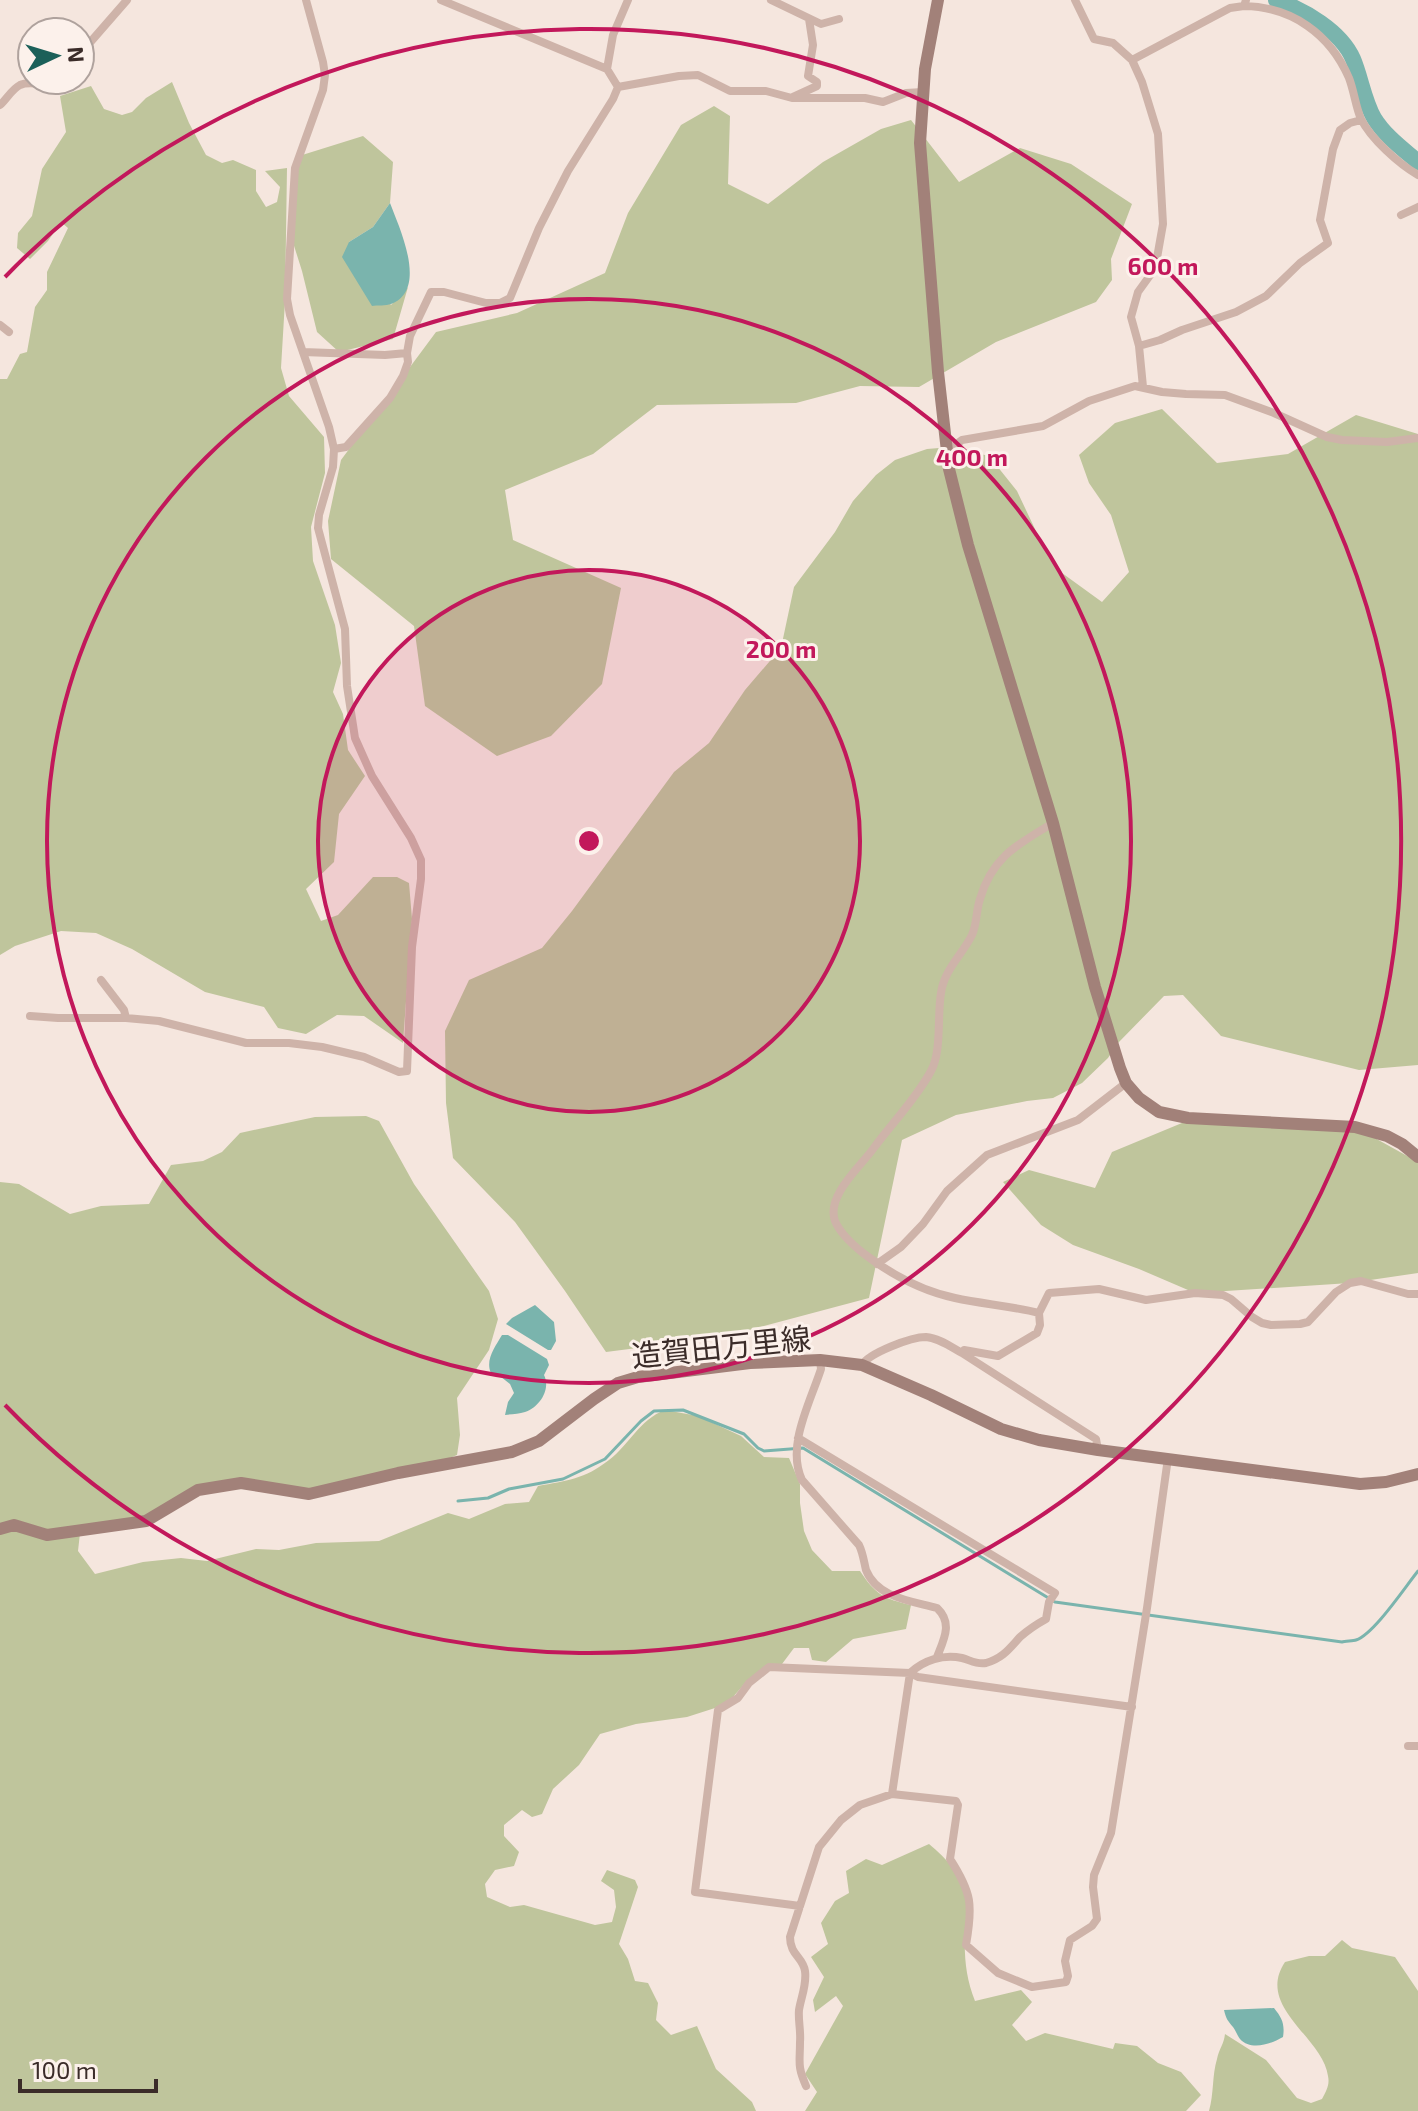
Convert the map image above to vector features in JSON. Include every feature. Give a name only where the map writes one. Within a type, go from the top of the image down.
[{"type":"main road","points":[[938,0],[923,92],[920,143],[945,449],[968,545],[1053,823],[1095,987],[1126,1083],[1148,1106],[1171,1116],[1355,1127],[1387,1136],[1418,1157]]},
{"type":"main road","name":"造賀田万里線","points":[[0,1529],[14,1525],[47,1535],[146,1521],[198,1490],[241,1483],[309,1494],[398,1473],[512,1452],[539,1441],[618,1383],[638,1377],[750,1363],[820,1360],[862,1365],[1001,1429],[1039,1440],[1360,1484],[1386,1482],[1418,1474]]},
{"type":"street","points":[[96,36],[127,0]]},
{"type":"street","points":[[30,1016],[126,1018],[181,1025],[246,1043],[322,1047],[364,1057],[399,1072],[407,1071],[412,947],[421,860],[411,838],[372,776],[355,738],[347,686],[345,629],[318,528],[333,467],[334,449],[287,299],[295,168],[323,90],[325,75],[306,0]]},
{"type":"street","points":[[441,0],[607,69],[618,87]]},
{"type":"street","points":[[607,69],[613,35],[628,0]]},
{"type":"street","points":[[771,0],[821,24],[839,19]]},
{"type":"street","points":[[1075,0],[1094,39],[1113,43],[1132,60],[1158,134],[1163,224],[1157,258],[1151,274],[1138,292],[1131,317],[1139,346],[1143,387]]},
{"type":"street","points":[[1132,60],[1230,8],[1245,3],[1271,7],[1300,21],[1325,42],[1348,76],[1361,120],[1393,156],[1418,175]]},
{"type":"street","points":[[792,98],[817,86],[817,82],[808,76],[813,45],[809,19]]},
{"type":"street","points":[[618,87],[698,75],[730,91],[766,91],[792,98],[865,98],[883,102],[906,93],[923,92]]},
{"type":"street","points":[[334,449],[346,447],[390,398],[403,376],[408,362],[410,336],[431,292],[444,292],[486,303],[500,303],[510,298],[539,228],[568,171],[618,87]]},
{"type":"street","points":[[0,105],[16,88]]},
{"type":"street","points":[[1139,346],[1236,312],[1266,296],[1300,263],[1328,243],[1320,220],[1333,149],[1340,130],[1361,120]]},
{"type":"street","points":[[1401,215],[1418,207]]},
{"type":"street","points":[[0,325],[9,332]]},
{"type":"street","points":[[303,352],[407,353]]},
{"type":"street","points":[[945,449],[962,440],[1043,426],[1089,401],[1135,386],[1186,394],[1225,395],[1327,437],[1342,440],[1387,442],[1418,438]]},
{"type":"street","points":[[1039,1313],[952,1298],[911,1283],[877,1264],[856,1247],[838,1227],[834,1209],[849,1177],[933,1068],[937,1056],[941,988],[945,975],[973,933],[980,898],[989,877],[1015,845],[1053,823]]},
{"type":"street","points":[[101,980],[124,1010],[126,1018]]},
{"type":"street","points":[[877,1264],[901,1247],[923,1224],[947,1191],[987,1155],[1078,1120],[1126,1083]]},
{"type":"street","points":[[962,1353],[970,1350],[998,1356],[1037,1333],[1039,1313],[1049,1293],[1099,1289],[1146,1300],[1195,1293],[1223,1295],[1262,1323],[1271,1325],[1308,1322],[1336,1292],[1350,1283],[1361,1281],[1418,1294]]},
{"type":"street","points":[[862,1365],[866,1358],[910,1339],[925,1337],[938,1340],[1096,1439],[1098,1450]]},
{"type":"street","points":[[820,1360],[821,1369],[798,1438],[798,1472],[859,1545],[867,1572],[880,1590],[937,1608],[944,1614],[946,1636],[937,1657]]},
{"type":"street","points":[[798,1438],[1055,1593],[1049,1602],[1046,1619],[1026,1632],[1001,1656],[979,1664],[953,1656],[937,1657],[910,1673],[892,1794]]},
{"type":"street","points":[[806,2086],[798,2064],[799,2011],[806,1975],[803,1963],[790,1945],[790,1937],[819,1847],[841,1820],[860,1805],[892,1794],[956,1801],[958,1805],[950,1859],[962,1878],[970,1901],[966,1945],[998,1973],[1032,1987],[1066,1982],[1065,1961],[1070,1940],[1092,1926],[1097,1919],[1094,1875],[1111,1833],[1168,1458]]},
{"type":"street","points":[[800,1906],[695,1892],[718,1710],[738,1698],[749,1683],[769,1667],[910,1673],[918,1677],[1132,1707]]},
{"type":"green space","points":[[172,82],[206,155],[222,163],[233,160],[256,170],[256,191],[266,207],[277,202],[280,187],[265,171],[287,168],[281,368],[289,396],[324,437],[325,473],[311,527],[313,561],[335,625],[341,663],[333,692],[343,714],[348,750],[365,776],[339,814],[334,862],[306,889],[321,921],[338,915],[373,877],[397,877],[409,883],[412,919],[403,1043],[364,1016],[337,1015],[306,1034],[278,1028],[264,1007],[205,992],[132,949],[96,933],[61,931],[15,946],[0,955],[0,379],[7,379],[20,354],[27,352],[35,307],[47,290],[47,272],[68,228],[61,222],[30,259],[17,248],[18,233],[32,216],[42,169],[66,132],[60,96],[96,95],[104,109],[122,115],[132,112],[146,98]]},
{"type":"green space","points":[[714,106],[730,116],[728,184],[768,204],[823,162],[881,129],[911,120],[959,182],[1020,148],[1071,164],[1132,204],[1111,259],[1112,280],[1096,302],[996,342],[919,387],[860,386],[796,403],[657,405],[593,454],[505,490],[513,540],[621,588],[602,684],[551,736],[497,756],[425,706],[414,626],[331,559],[328,521],[341,460],[436,332],[517,313],[605,273],[628,213],[681,125]]},
{"type":"green space","points":[[363,136],[393,162],[390,203],[373,227],[349,242],[391,305],[408,287],[393,339],[339,352],[317,332],[290,233],[299,156]]},
{"type":"green space","points":[[1162,409],[1217,463],[1288,454],[1356,415],[1418,434],[1418,1065],[1359,1070],[1221,1036],[1183,995],[1164,996],[1082,1083],[1053,1098],[956,1115],[902,1140],[869,1298],[723,1337],[606,1352],[515,1222],[453,1158],[446,1103],[445,1031],[469,980],[542,948],[674,772],[709,743],[745,690],[781,648],[794,587],[835,532],[853,501],[876,475],[895,460],[927,449],[951,447],[989,456],[1017,491],[1043,546],[1062,573],[1102,602],[1129,572],[1111,515],[1089,483],[1079,455],[1115,423]]},
{"type":"green space","points":[[366,1116],[379,1121],[414,1184],[489,1291],[498,1319],[489,1350],[457,1398],[460,1435],[457,1455],[309,1489],[241,1479],[144,1517],[47,1530],[0,1524],[0,1182],[19,1184],[70,1214],[101,1206],[149,1204],[171,1165],[203,1161],[222,1152],[240,1133],[315,1117]]},
{"type":"green space","points":[[1194,1118],[1355,1127],[1418,1162],[1418,1273],[1350,1283],[1195,1293],[1073,1245],[1041,1225],[1003,1182],[1029,1170],[1095,1188],[1112,1152]]},
{"type":"green space","points":[[665,1410],[698,1416],[741,1436],[764,1457],[789,1458],[800,1484],[804,1531],[812,1550],[832,1571],[860,1571],[881,1594],[911,1605],[906,1629],[853,1639],[826,1662],[812,1660],[809,1648],[794,1648],[782,1664],[747,1681],[733,1697],[715,1708],[687,1717],[636,1724],[600,1734],[579,1765],[553,1789],[542,1814],[532,1817],[522,1810],[504,1825],[504,1836],[519,1852],[514,1866],[495,1870],[485,1884],[487,1897],[510,1907],[524,1905],[595,1925],[612,1922],[616,1907],[614,1890],[601,1881],[607,1870],[635,1880],[638,1887],[619,1944],[635,1981],[648,1983],[658,2003],[656,2020],[671,2035],[697,2026],[716,2069],[752,2102],[756,2111],[0,2111],[0,1533],[14,1529],[80,1533],[78,1551],[95,1574],[143,1562],[181,1558],[207,1561],[256,1549],[279,1550],[316,1543],[379,1541],[448,1513],[469,1519],[505,1504],[529,1502],[538,1486],[575,1478],[600,1466],[616,1454],[641,1426]]},
{"type":"green space","points":[[929,1844],[954,1869],[963,1884],[968,1909],[965,1959],[975,2001],[1021,1990],[1032,2002],[1012,2025],[1026,2041],[1045,2033],[1113,2049],[1115,2043],[1137,2046],[1158,2063],[1181,2072],[1201,2095],[1186,2111],[805,2111],[817,2092],[805,2074],[843,2006],[836,1996],[815,2012],[813,2000],[824,1977],[811,1957],[828,1944],[821,1923],[835,1901],[849,1893],[846,1871],[866,1859],[882,1865]]},
{"type":"green space","points":[[1342,1940],[1352,1948],[1395,1957],[1418,1991],[1418,2111],[1209,2111],[1215,2065],[1225,2034],[1266,2060],[1297,2098],[1311,2103],[1322,2099],[1328,2082],[1323,2062],[1284,2008],[1278,1993],[1278,1978],[1285,1962],[1325,1956]]},
{"type":"water","points":[[390,203],[408,257],[408,286],[402,297],[391,304],[372,306],[342,257],[349,242],[373,227]]},
{"type":"water","points":[[535,1305],[554,1322],[556,1341],[551,1350],[506,1324]]},
{"type":"water","points":[[502,1335],[508,1335],[547,1359],[549,1365],[544,1375],[546,1386],[543,1397],[523,1413],[505,1415],[514,1393],[510,1384],[496,1373],[491,1373],[489,1368]]},
{"type":"water","points":[[1274,2008],[1282,2021],[1283,2037],[1255,2045],[1240,2039],[1224,2010]]},
{"type":"waterway","points":[[1276,0],[1310,16],[1340,39],[1353,59],[1378,125],[1418,162]]},
{"type":"waterway","points":[[458,1501],[488,1498],[509,1489],[563,1479],[605,1459],[654,1411],[683,1410],[744,1434],[764,1451],[803,1448],[1055,1602],[1342,1642],[1356,1640],[1371,1629],[1418,1571]]}]
